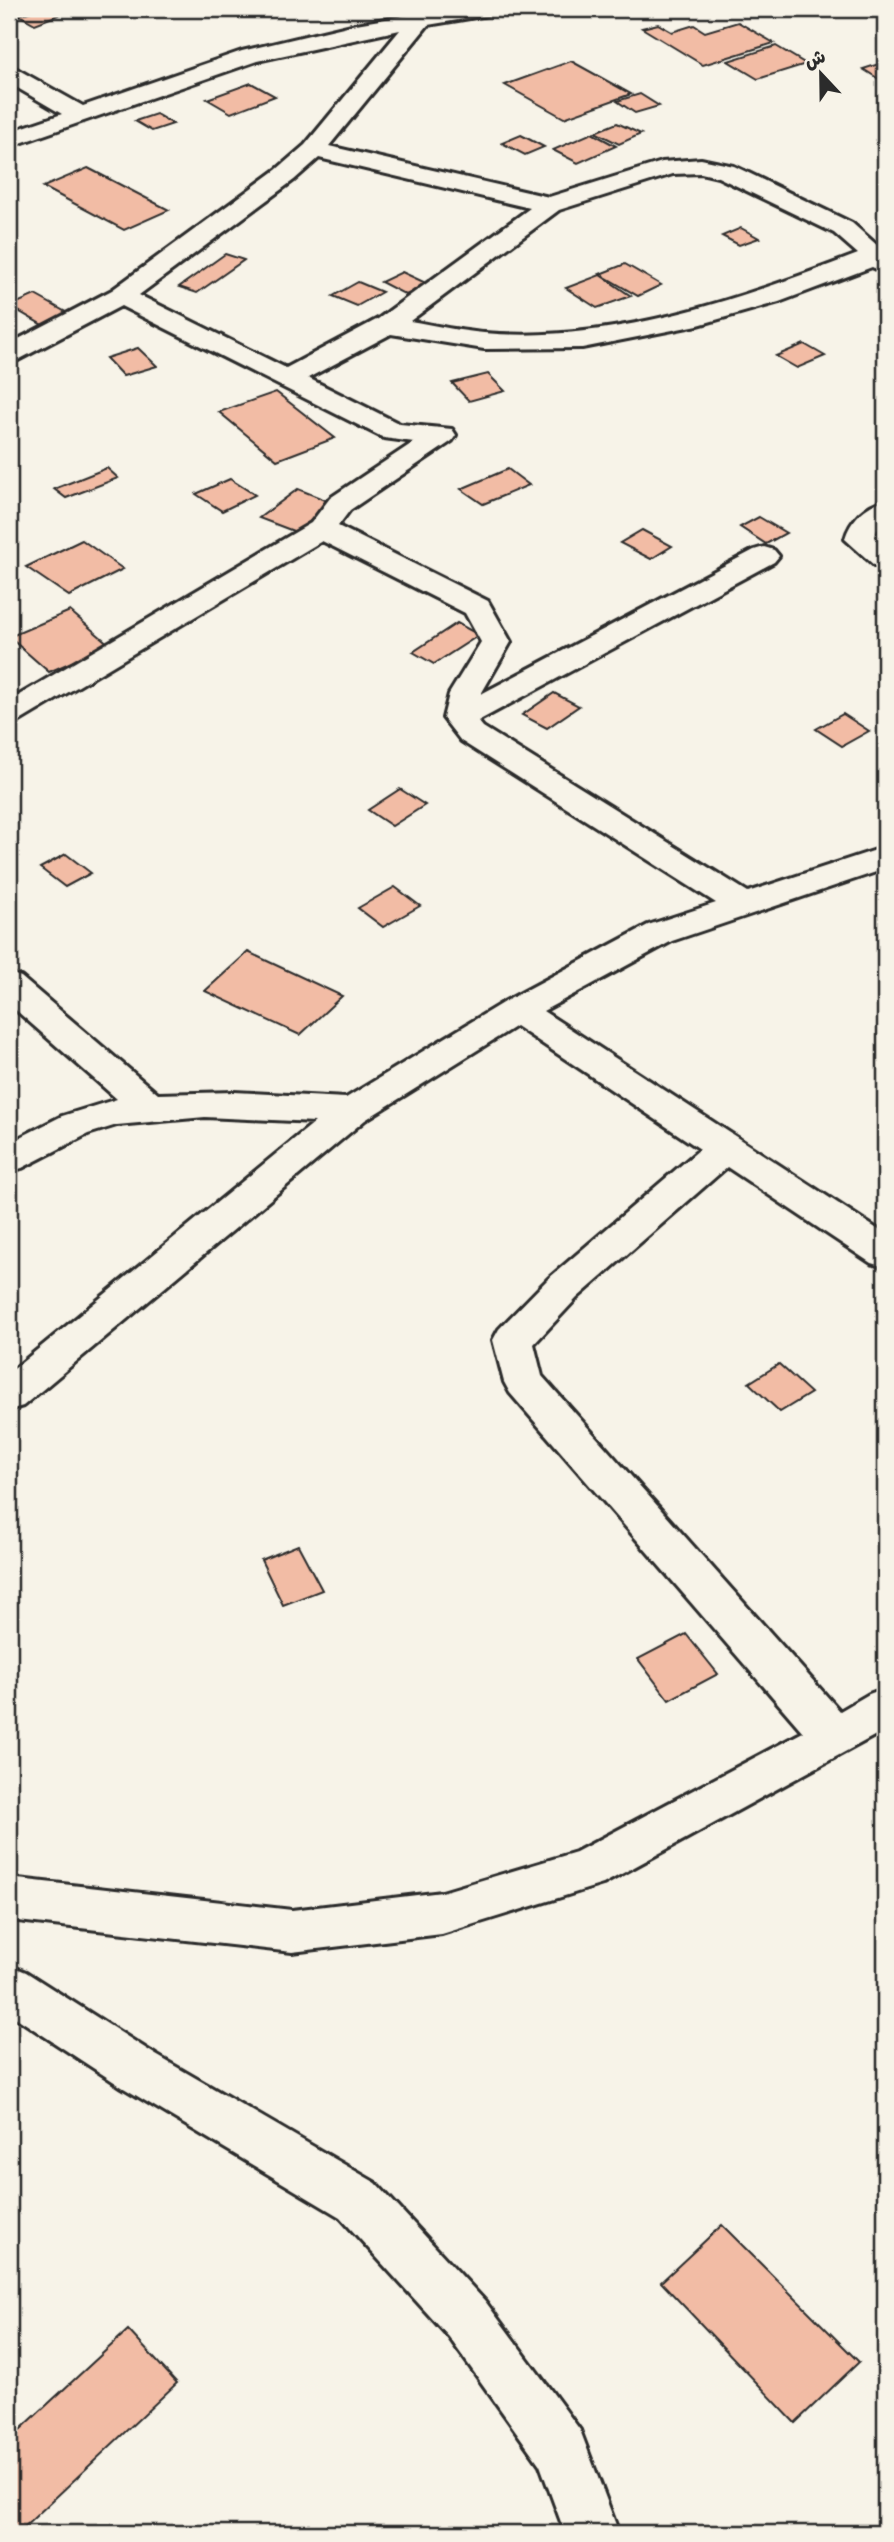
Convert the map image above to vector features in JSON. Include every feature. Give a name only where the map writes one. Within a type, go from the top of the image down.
[{"type":"street","points":[[9,140],[250,56],[422,18],[482,9]]},
{"type":"street","points":[[9,354],[121,296],[242,209],[314,150],[422,18]]},
{"type":"street","points":[[9,74],[80,115]]},
{"type":"street","points":[[314,150],[550,205]]},
{"type":"street","points":[[286,379],[387,325],[550,205],[671,167],[701,166],[725,171],[843,228],[882,258]]},
{"type":"street","points":[[387,325],[484,341],[582,340],[689,319],[759,300],[882,258]]},
{"type":"street","points":[[9,714],[321,529],[340,504],[442,435],[394,432],[121,296]]},
{"type":"street","points":[[885,509],[863,527],[860,539],[885,560]]},
{"type":"street","points":[[321,529],[477,607],[496,642],[465,694],[459,718]]},
{"type":"street","points":[[459,718],[764,556]]},
{"type":"street","points":[[459,718],[472,734],[744,905]]},
{"type":"street","points":[[9,1395],[352,1111],[516,1010],[660,933],[885,858]]},
{"type":"street","points":[[9,985],[152,1109]]},
{"type":"street","points":[[516,1010],[885,1253]]},
{"type":"street","points":[[9,1159],[49,1137],[115,1112],[199,1103],[352,1111]]},
{"type":"street","points":[[726,1147],[563,1288],[513,1340],[524,1382],[835,1737]]},
{"type":"street","points":[[9,1899],[292,1931],[442,1913],[587,1869],[835,1737],[885,1707]]},
{"type":"street","points":[[9,1987],[139,2071],[358,2200],[467,2319],[561,2449],[592,2533]]},
{"type":"building","points":[[38,9],[51,9],[61,14],[35,24],[19,15]]},
{"type":"building","points":[[738,22],[774,43],[703,65],[642,28],[658,24],[672,32],[694,25],[705,32]]},
{"type":"building","points":[[776,46],[806,64],[758,79],[728,61]]},
{"type":"building","points":[[571,61],[631,94],[564,118],[505,85]]},
{"type":"building","points":[[885,62],[885,80],[882,81],[863,69]]},
{"type":"building","points":[[251,83],[275,96],[231,113],[207,99]]},
{"type":"building","points":[[640,94],[659,106],[635,113],[617,101]]},
{"type":"building","points":[[156,114],[173,124],[152,131],[135,121]]},
{"type":"building","points":[[617,123],[641,134],[619,144],[595,132]]},
{"type":"building","points":[[592,133],[616,146],[578,163],[553,150]]},
{"type":"building","points":[[521,135],[544,147],[525,155],[502,143]]},
{"type":"building","points":[[88,168],[169,210],[124,230],[43,187]]},
{"type":"building","points":[[741,228],[759,238],[739,245],[722,236]]},
{"type":"building","points":[[225,254],[244,260],[197,293],[179,287]]},
{"type":"building","points":[[625,264],[661,285],[638,296],[600,274]]},
{"type":"building","points":[[402,272],[428,284],[406,295],[381,282]]},
{"type":"building","points":[[600,275],[631,296],[597,308],[566,288]]},
{"type":"building","points":[[358,282],[382,292],[357,306],[333,296]]},
{"type":"building","points":[[35,295],[71,315],[46,327],[10,306]]},
{"type":"building","points":[[804,344],[825,356],[797,368],[776,356]]},
{"type":"building","points":[[138,348],[157,366],[123,376],[106,358]]},
{"type":"building","points":[[488,374],[505,391],[469,401],[452,383]]},
{"type":"building","points":[[276,392],[335,438],[277,460],[219,412]]},
{"type":"building","points":[[107,468],[118,478],[66,498],[54,489]]},
{"type":"building","points":[[508,469],[529,485],[483,504],[461,489]]},
{"type":"building","points":[[230,479],[255,495],[222,511],[196,494]]},
{"type":"building","points":[[298,489],[333,503],[296,532],[259,518]]},
{"type":"building","points":[[759,517],[786,533],[766,544],[740,527]]},
{"type":"building","points":[[642,530],[672,546],[651,559],[620,543]]},
{"type":"building","points":[[82,540],[123,569],[69,596],[26,567]]},
{"type":"building","points":[[70,611],[110,645],[49,672],[9,637]]},
{"type":"building","points":[[457,623],[479,635],[434,664],[413,652]]},
{"type":"building","points":[[554,693],[579,706],[547,728],[522,715]]},
{"type":"building","points":[[843,714],[869,731],[842,746],[816,729]]},
{"type":"building","points":[[400,789],[425,805],[392,826],[368,810]]},
{"type":"building","points":[[66,854],[91,873],[65,887],[40,868]]},
{"type":"building","points":[[395,887],[420,906],[383,927],[358,908]]},
{"type":"building","points":[[248,952],[342,996],[300,1035],[205,991]]},
{"type":"building","points":[[779,1364],[811,1393],[780,1412],[749,1383]]},
{"type":"building","points":[[298,1545],[322,1590],[283,1605],[261,1560]]},
{"type":"building","points":[[686,1634],[718,1674],[669,1700],[638,1659]]},
{"type":"building","points":[[722,2225],[859,2362],[795,2423],[661,2282]]},
{"type":"building","points":[[128,2330],[177,2383],[18,2533],[9,2533],[9,2440]]}]
